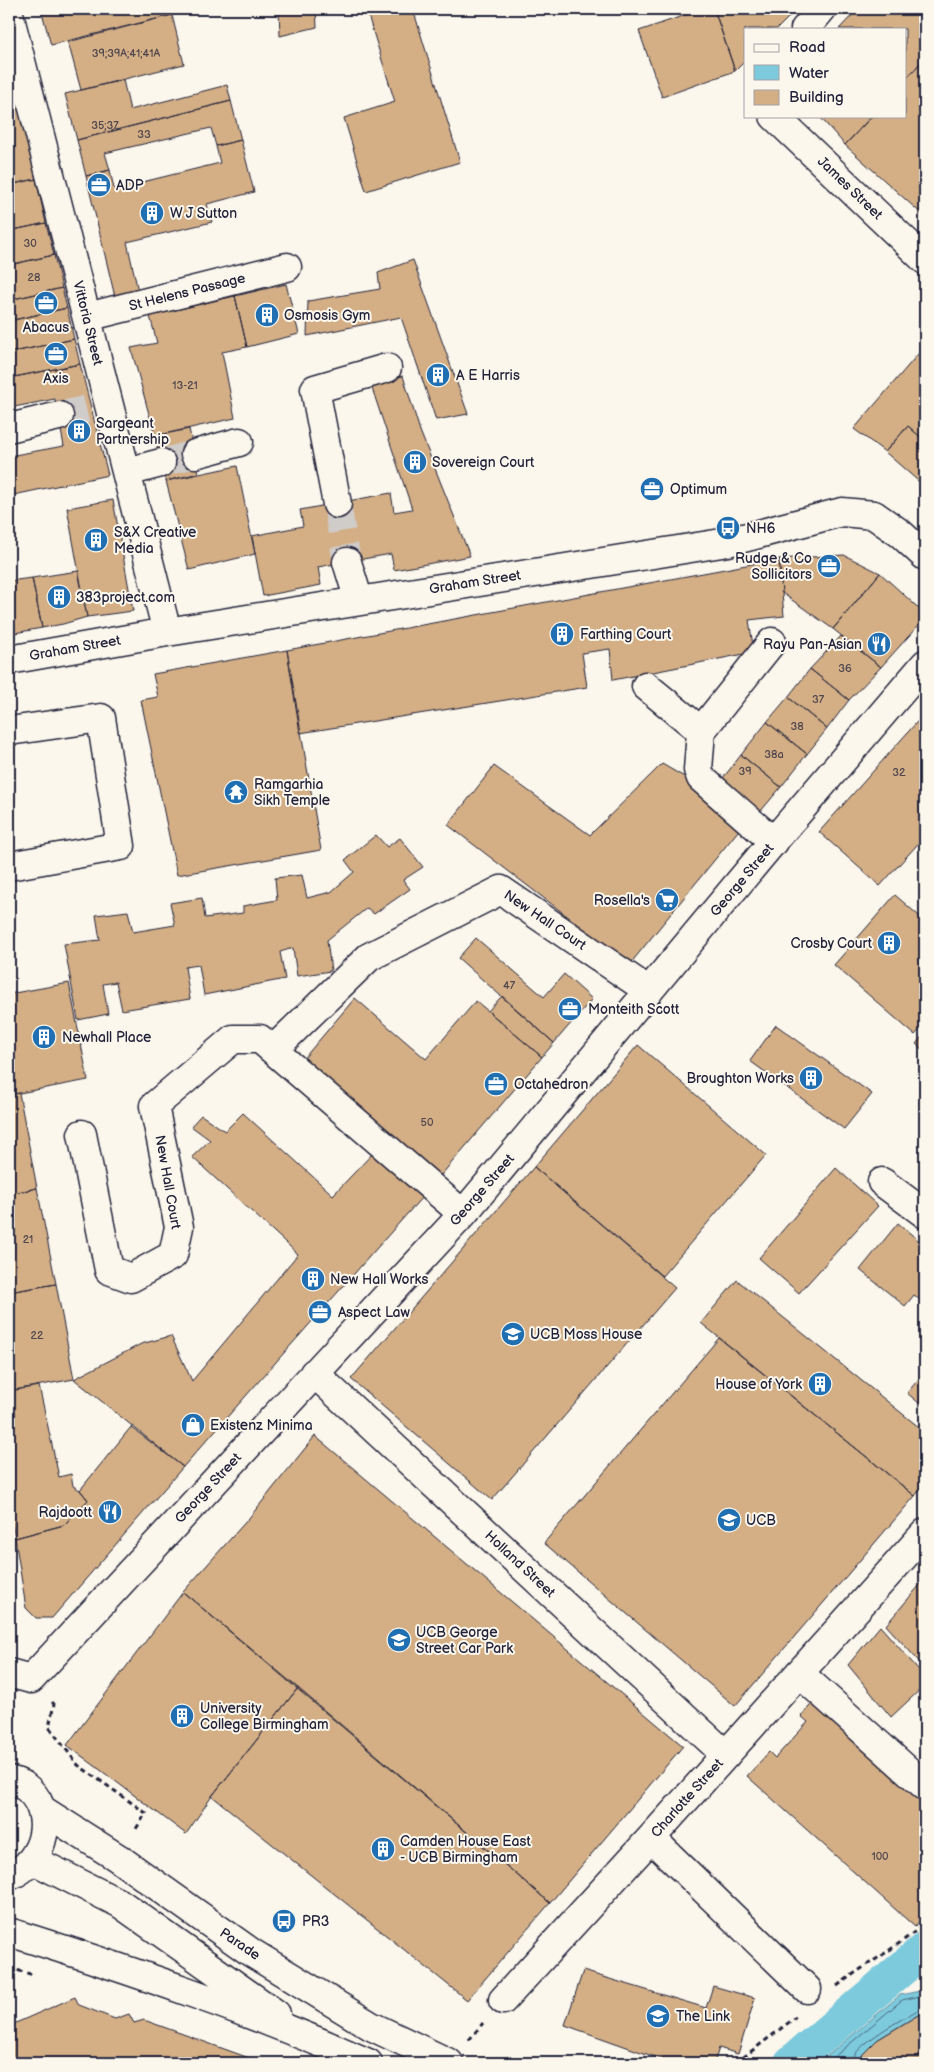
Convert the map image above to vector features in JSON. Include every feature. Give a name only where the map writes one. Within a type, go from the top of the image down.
[{"type":"street","points":[[806,28],[822,9]]},
{"type":"street","name":"Vittoria Street","points":[[9,14],[87,317],[100,405],[127,472],[167,632]]},
{"type":"street","name":"James Street","points":[[776,118],[925,260]]},
{"type":"street","name":"St Helens Passage","points":[[87,317],[287,267]]},
{"type":"street","points":[[337,504],[315,389],[387,368]]},
{"type":"street","points":[[9,428],[59,416]]},
{"type":"street","points":[[195,454],[239,442]]},
{"type":"street","points":[[127,472],[162,464]]},
{"type":"street","name":"Graham Street","points":[[9,660],[167,632],[728,542],[842,512],[874,515],[901,534],[925,556]]},
{"type":"street","points":[[347,562],[358,601]]},
{"type":"street","points":[[772,642],[701,731],[698,770],[701,778],[774,842]]},
{"type":"street","name":"George Street","points":[[20,1676],[314,1373],[463,1214],[925,664]]},
{"type":"street","points":[[646,686],[701,731]]},
{"type":"street","points":[[9,866],[121,846],[101,718],[10,724]]},
{"type":"street","name":"New Hall Court","points":[[273,1050],[369,957],[501,890],[649,991]]},
{"type":"street","name":"New Hall Court","points":[[82,1134],[109,1270],[131,1278],[173,1255],[179,1227],[154,1106],[233,1039],[260,1039],[463,1214]]},
{"type":"street","points":[[882,1182],[925,1214]]},
{"type":"street","name":"Holland Street","points":[[314,1373],[726,1755]]},
{"type":"street","name":"Charlotte Street","points":[[503,2000],[925,1533]]},
{"type":"street","points":[[799,1673],[925,1786]]},
{"type":"street","points":[[9,1780],[23,1785],[36,1799],[41,1809],[44,1824],[42,1844],[33,1860],[19,1872],[9,1876]]},
{"type":"street","name":"Parade","points":[[41,1809],[118,1858],[252,1954],[372,2026],[449,2063]]},
{"type":"street","points":[[651,1838],[807,1989]]},
{"type":"street","points":[[33,1860],[121,1904],[306,2035]]},
{"type":"street","points":[[9,1932],[134,1972],[306,2035],[368,2063]]},
{"type":"path","points":[[20,1676],[54,1704],[49,1727],[78,1765],[146,1813],[118,1858]]},
{"type":"path","points":[[467,2042],[503,2000]]},
{"type":"water","points":[[925,1929],[925,1971],[895,1974],[909,1954],[911,1942]]},
{"type":"water","points":[[925,1990],[925,2011],[877,2040],[854,2063],[819,2063],[900,1995]]},
{"type":"building","points":[[41,9],[171,9],[172,15],[51,45]]},
{"type":"building","points":[[279,9],[316,9],[317,27],[280,36]]},
{"type":"building","points":[[366,9],[413,9],[460,162],[366,191],[344,118],[395,102]]},
{"type":"building","points":[[703,9],[714,9],[735,71],[662,97],[639,31]]},
{"type":"building","points":[[714,9],[797,9],[778,28],[744,28],[744,62],[735,71]]},
{"type":"building","points":[[858,9],[925,9],[925,58],[906,79],[906,28],[840,28]]},
{"type":"building","points":[[172,15],[184,64],[81,90],[68,42]]},
{"type":"building","points":[[925,58],[925,217],[845,145],[870,118],[906,118],[906,79]]},
{"type":"building","points":[[9,63],[36,179],[9,185]]},
{"type":"building","points":[[123,80],[130,110],[227,85],[231,101],[77,140],[65,94]]},
{"type":"building","points":[[231,101],[241,140],[216,146],[211,128],[105,153],[110,170],[86,176],[77,140]]},
{"type":"building","points":[[821,118],[870,118],[845,145]]},
{"type":"building","name":"W J Sutton","points":[[241,140],[254,192],[207,204],[212,222],[127,242],[138,291],[115,297],[86,176],[110,170],[114,189],[220,163],[216,146]]},
{"type":"building","points":[[36,179],[46,223],[9,231],[9,185]]},
{"type":"building","points":[[46,223],[54,255],[9,265],[9,231]]},
{"type":"building","points":[[54,255],[62,288],[9,300],[9,265]]},
{"type":"building","name":"A E Harris","points":[[413,260],[468,414],[436,420],[401,317],[307,336],[308,301],[380,289],[378,273]]},
{"type":"building","name":"Osmosis Gym","points":[[286,284],[299,334],[247,347],[235,296]]},
{"type":"building","points":[[62,288],[67,308],[9,321],[9,300]]},
{"type":"building","points":[[235,296],[247,347],[222,352],[235,418],[155,436],[131,348],[157,343],[150,316]]},
{"type":"building","points":[[67,308],[74,339],[9,353],[9,321]]},
{"type":"building","points":[[74,339],[80,364],[9,378],[9,353]]},
{"type":"building","points":[[925,346],[925,441],[908,426],[885,452],[854,429]]},
{"type":"building","name":"Sargeant Partnership","points":[[80,364],[108,475],[9,496],[9,456],[64,446],[55,399],[9,408],[9,378]]},
{"type":"building","name":"Sovereign Court","points":[[403,376],[420,431],[470,556],[394,570],[391,554],[318,567],[321,585],[263,596],[252,536],[303,526],[300,510],[391,493],[394,512],[412,509],[370,382]]},
{"type":"building","points":[[908,426],[925,441],[925,487],[885,452]]},
{"type":"building","points":[[189,429],[199,473],[166,481],[155,436]]},
{"type":"building","points":[[237,466],[255,554],[189,570],[166,481]]},
{"type":"building","name":"S&X Creative Media","points":[[113,500],[133,611],[87,617],[67,508]]},
{"type":"building","points":[[844,555],[880,573],[833,629],[782,593],[779,559]]},
{"type":"building","name":"Farthing Court","points":[[779,559],[784,616],[749,620],[754,652],[613,680],[610,649],[582,653],[587,687],[300,733],[287,650]]},
{"type":"building","name":"383project.com","points":[[78,571],[87,617],[42,628],[32,578]]},
{"type":"building","points":[[880,573],[925,614],[925,618],[881,667],[833,629]]},
{"type":"building","points":[[32,578],[42,628],[9,634],[9,581]]},
{"type":"building","points":[[841,636],[881,667],[849,700],[810,669]]},
{"type":"building","name":"Ramgarhia Sikh Temple","points":[[287,650],[321,850],[177,875],[141,700],[158,697],[153,674]]},
{"type":"building","points":[[810,669],[849,700],[827,729],[788,697]]},
{"type":"building","points":[[788,697],[827,729],[807,754],[767,722]]},
{"type":"building","points":[[925,713],[925,836],[880,886],[819,832]]},
{"type":"building","points":[[767,722],[807,754],[781,787],[741,755]]},
{"type":"building","points":[[741,755],[781,787],[755,818],[716,787]]},
{"type":"building","points":[[662,764],[712,793],[747,820],[630,964],[448,825],[494,766],[590,835]]},
{"type":"building","points":[[376,835],[387,847],[400,838],[423,867],[403,880],[410,889],[374,914],[367,908],[327,940],[331,971],[297,976],[293,948],[280,952],[285,979],[204,995],[199,965],[185,967],[190,999],[122,1010],[116,982],[103,984],[108,1014],[78,1020],[64,944],[100,940],[96,915],[128,911],[133,932],[175,925],[170,903],[202,898],[205,918],[243,913],[243,906],[277,900],[275,878],[302,875],[307,898],[331,892],[354,872],[345,860]]},
{"type":"building","name":"Crosby Court","points":[[895,895],[925,921],[925,1024],[915,1035],[834,965]]},
{"type":"building","points":[[476,938],[544,997],[564,974],[592,999],[554,1043],[458,958]]},
{"type":"building","name":"Newhall Place","points":[[69,983],[88,1080],[9,1095],[9,994]]},
{"type":"building","points":[[502,996],[554,1043],[542,1057],[488,1011]]},
{"type":"building","points":[[355,998],[426,1059],[476,1001],[542,1057],[436,1181],[299,1064]]},
{"type":"building","name":"Broughton Works","points":[[776,1025],[872,1094],[844,1129],[750,1061]]},
{"type":"building","points":[[925,1033],[925,1052],[916,1044]]},
{"type":"building","points":[[638,1045],[766,1155],[662,1276],[534,1167]]},
{"type":"building","points":[[19,1093],[37,1188],[9,1194],[9,1095]]},
{"type":"building","name":"New Hall Works","points":[[243,1113],[333,1195],[375,1151],[423,1196],[183,1467],[74,1379],[141,1344],[171,1336],[192,1381],[298,1254],[192,1157],[210,1140],[191,1126],[201,1115],[225,1131]]},
{"type":"building","name":"UCB Moss House","points":[[534,1167],[675,1288],[492,1500],[351,1379]]},
{"type":"building","points":[[836,1168],[878,1206],[799,1293],[759,1258]]},
{"type":"building","points":[[37,1188],[56,1284],[9,1292],[9,1194]]},
{"type":"building","points":[[898,1223],[925,1246],[925,1304],[914,1295],[905,1306],[860,1270]]},
{"type":"building","name":"House of York","points":[[737,1280],[925,1432],[925,1483],[915,1496],[701,1323]]},
{"type":"building","points":[[56,1284],[74,1379],[9,1391],[9,1292]]},
{"type":"building","name":"UCB","points":[[719,1338],[915,1496],[735,1706],[544,1543]]},
{"type":"building","points":[[922,1375],[925,1377],[925,1408],[907,1393]]},
{"type":"building","points":[[39,1386],[59,1477],[71,1474],[73,1486],[80,1490],[88,1500],[64,1525],[15,1538],[9,1507],[9,1391]]},
{"type":"building","name":"Rajdoott","points":[[131,1427],[183,1467],[52,1618],[36,1618],[26,1608],[15,1538],[64,1525],[88,1500],[80,1490]]},
{"type":"building","name":"UCB George Street Car Park","points":[[315,1436],[683,1746],[550,1903],[183,1592],[249,1518]]},
{"type":"building","points":[[925,1579],[925,1668],[886,1625]]},
{"type":"building","name":"University College Birmingham","points":[[183,1592],[298,1688],[212,1796],[186,1834],[67,1745]]},
{"type":"building","points":[[880,1626],[925,1677],[925,1685],[891,1717],[848,1665]]},
{"type":"building","name":"Camden House East - UCB Birmingham","points":[[298,1688],[550,1903],[467,2000],[212,1796]]},
{"type":"building","points":[[817,1698],[925,1795],[925,1916],[915,1927],[747,1776],[769,1752],[775,1758],[808,1722],[801,1716]]},
{"type":"building","name":"The Link","points":[[583,1971],[706,2008],[713,1986],[755,1998],[738,2054],[719,2048],[714,2063],[672,2063],[565,2025]]},
{"type":"building","points":[[75,1997],[79,2005],[115,2019],[129,2014],[134,2023],[144,2020],[263,2063],[9,2063],[9,2026]]},
{"type":"building","points":[[923,2012],[925,2014],[925,2063],[854,2063],[877,2040]]},
{"type":"waterway","points":[[791,2063],[925,1949]]},
{"type":"tunnel","points":[[59,416],[92,408]]},
{"type":"tunnel","points":[[161,463],[195,454]]},
{"type":"tunnel","points":[[337,504],[347,562]]},
{"type":"place","name":"ADP","points":[[99,185]]},
{"type":"place","name":"W J Sutton","points":[[152,213]]},
{"type":"place","name":"Abacus","points":[[46,303]]},
{"type":"place","name":"Osmosis Gym","points":[[267,315]]},
{"type":"place","name":"Axis","points":[[56,354]]},
{"type":"place","name":"A E Harris","points":[[438,375]]},
{"type":"place","name":"Sargeant Partnership","points":[[79,431]]},
{"type":"place","name":"Sovereign Court","points":[[415,462]]},
{"type":"place","name":"Optimum","points":[[652,489]]},
{"type":"place","name":"NH6","points":[[728,528]]},
{"type":"place","name":"S&X Creative Media","points":[[96,540]]},
{"type":"place","name":"Rudge & Co Sollicitors","points":[[829,566]]},
{"type":"place","name":"383project.com","points":[[59,597]]},
{"type":"place","name":"Farthing Court","points":[[562,634]]},
{"type":"place","name":"Rayu Pan-Asian","points":[[879,644]]},
{"type":"place","name":"Ramgarhia Sikh Temple","points":[[236,792]]},
{"type":"place","name":"Rosella's","points":[[667,900]]},
{"type":"place","name":"Crosby Court","points":[[889,943]]},
{"type":"place","name":"Monteith Scott","points":[[570,1009]]},
{"type":"place","name":"Newhall Place","points":[[44,1037]]},
{"type":"place","name":"Broughton Works","points":[[811,1078]]},
{"type":"place","name":"Octahedron","points":[[496,1084]]},
{"type":"place","name":"New Hall Works","points":[[313,1279]]},
{"type":"place","name":"Aspect Law","points":[[320,1312]]},
{"type":"place","name":"UCB Moss House","points":[[513,1334]]},
{"type":"place","name":"House of York","points":[[820,1384]]},
{"type":"place","name":"Existenz Minima","points":[[193,1425]]},
{"type":"place","name":"Rajdoott","points":[[110,1512]]},
{"type":"place","name":"UCB","points":[[729,1520]]},
{"type":"place","name":"UCB George Street Car Park","points":[[399,1640]]},
{"type":"place","name":"University College Birmingham","points":[[182,1716]]},
{"type":"place","name":"Camden House East - UCB Birmingham","points":[[383,1849]]},
{"type":"place","name":"PR3","points":[[284,1921]]},
{"type":"place","name":"The Link","points":[[658,2016]]}]
